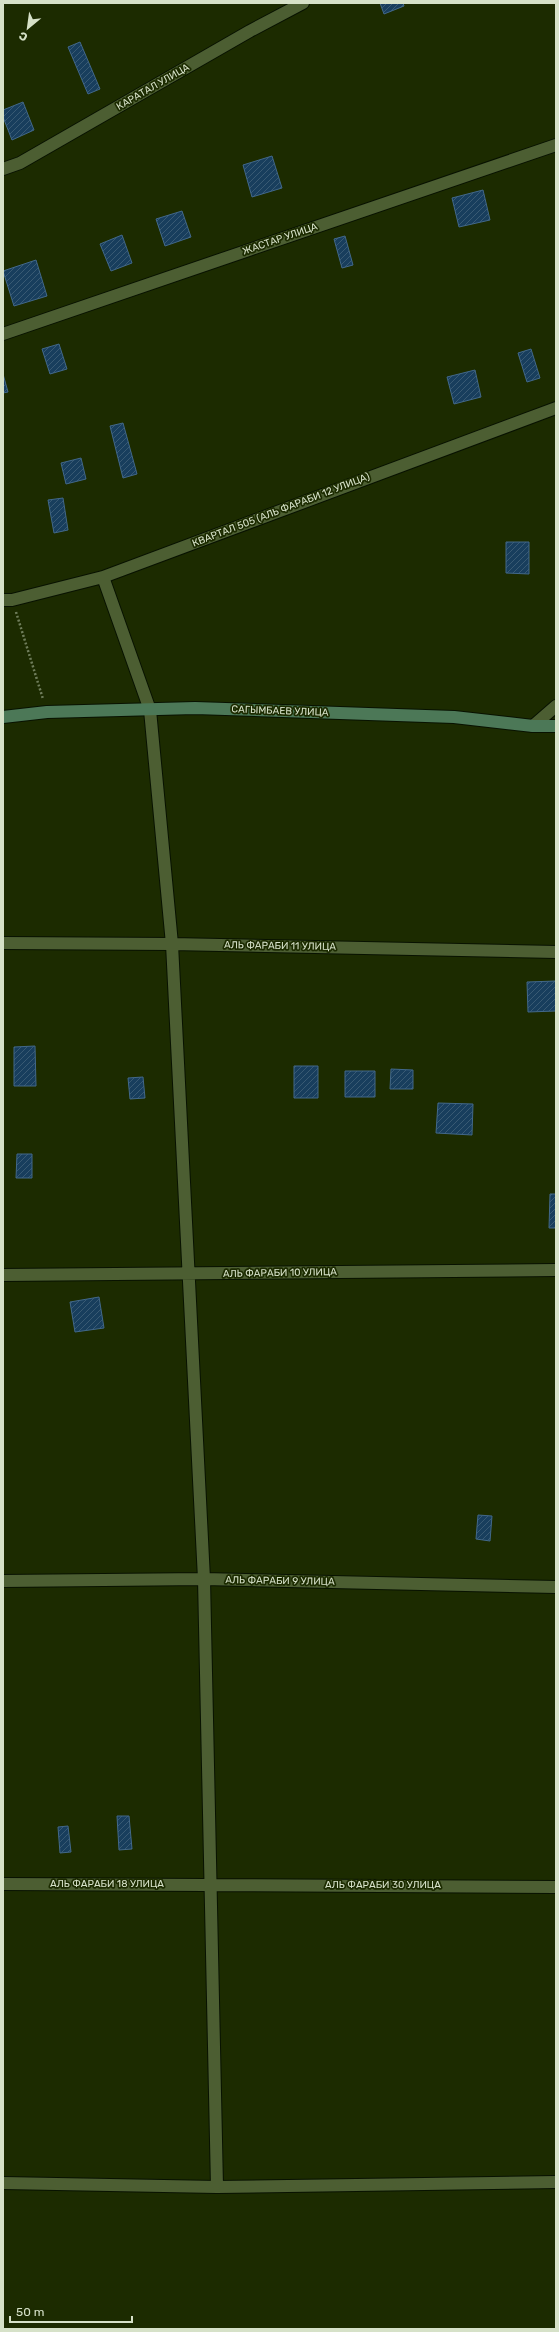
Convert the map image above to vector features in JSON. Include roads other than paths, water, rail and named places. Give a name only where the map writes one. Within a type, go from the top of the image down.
[{"type":"street","name":"КАРАТАЛ УЛИЦА","points":[[3,169],[20,163],[250,31],[303,3]]},
{"type":"street","name":"ЖАСТАР УЛИЦА","points":[[3,334],[556,145]]},
{"type":"street","name":"КВАРТАЛ 505 (АЛЬ ФАРАБИ 12 УЛИЦА)","points":[[8,600],[103,577],[556,408]]},
{"type":"street","points":[[103,577],[150,710],[172,944],[204,1579],[217,2187]]},
{"type":"street","points":[[533,726],[556,706]]},
{"type":"street","name":"САГЫМБАЕВ УЛИЦА","points":[[3,717],[47,712],[195,708],[454,717],[533,726],[556,726]]},
{"type":"street","name":"АЛЬ ФАРАБИ 11 УЛИЦА","points":[[3,943],[172,944],[556,952]]},
{"type":"street","name":"АЛЬ ФАРАБИ 10 УЛИЦА","points":[[3,1275],[556,1270]]},
{"type":"street","name":"АЛЬ ФАРАБИ 9 УЛИЦА","points":[[3,1580],[204,1579],[556,1587]]},
{"type":"street","name":"АЛЬ ФАРАБИ 18 УЛИЦА","points":[[3,1884],[211,1884]]},
{"type":"street","name":"АЛЬ ФАРАБИ 30 УЛИЦА","points":[[211,1884],[556,1886]]},
{"type":"street","points":[[3,2183],[217,2187],[556,2182]]}]
